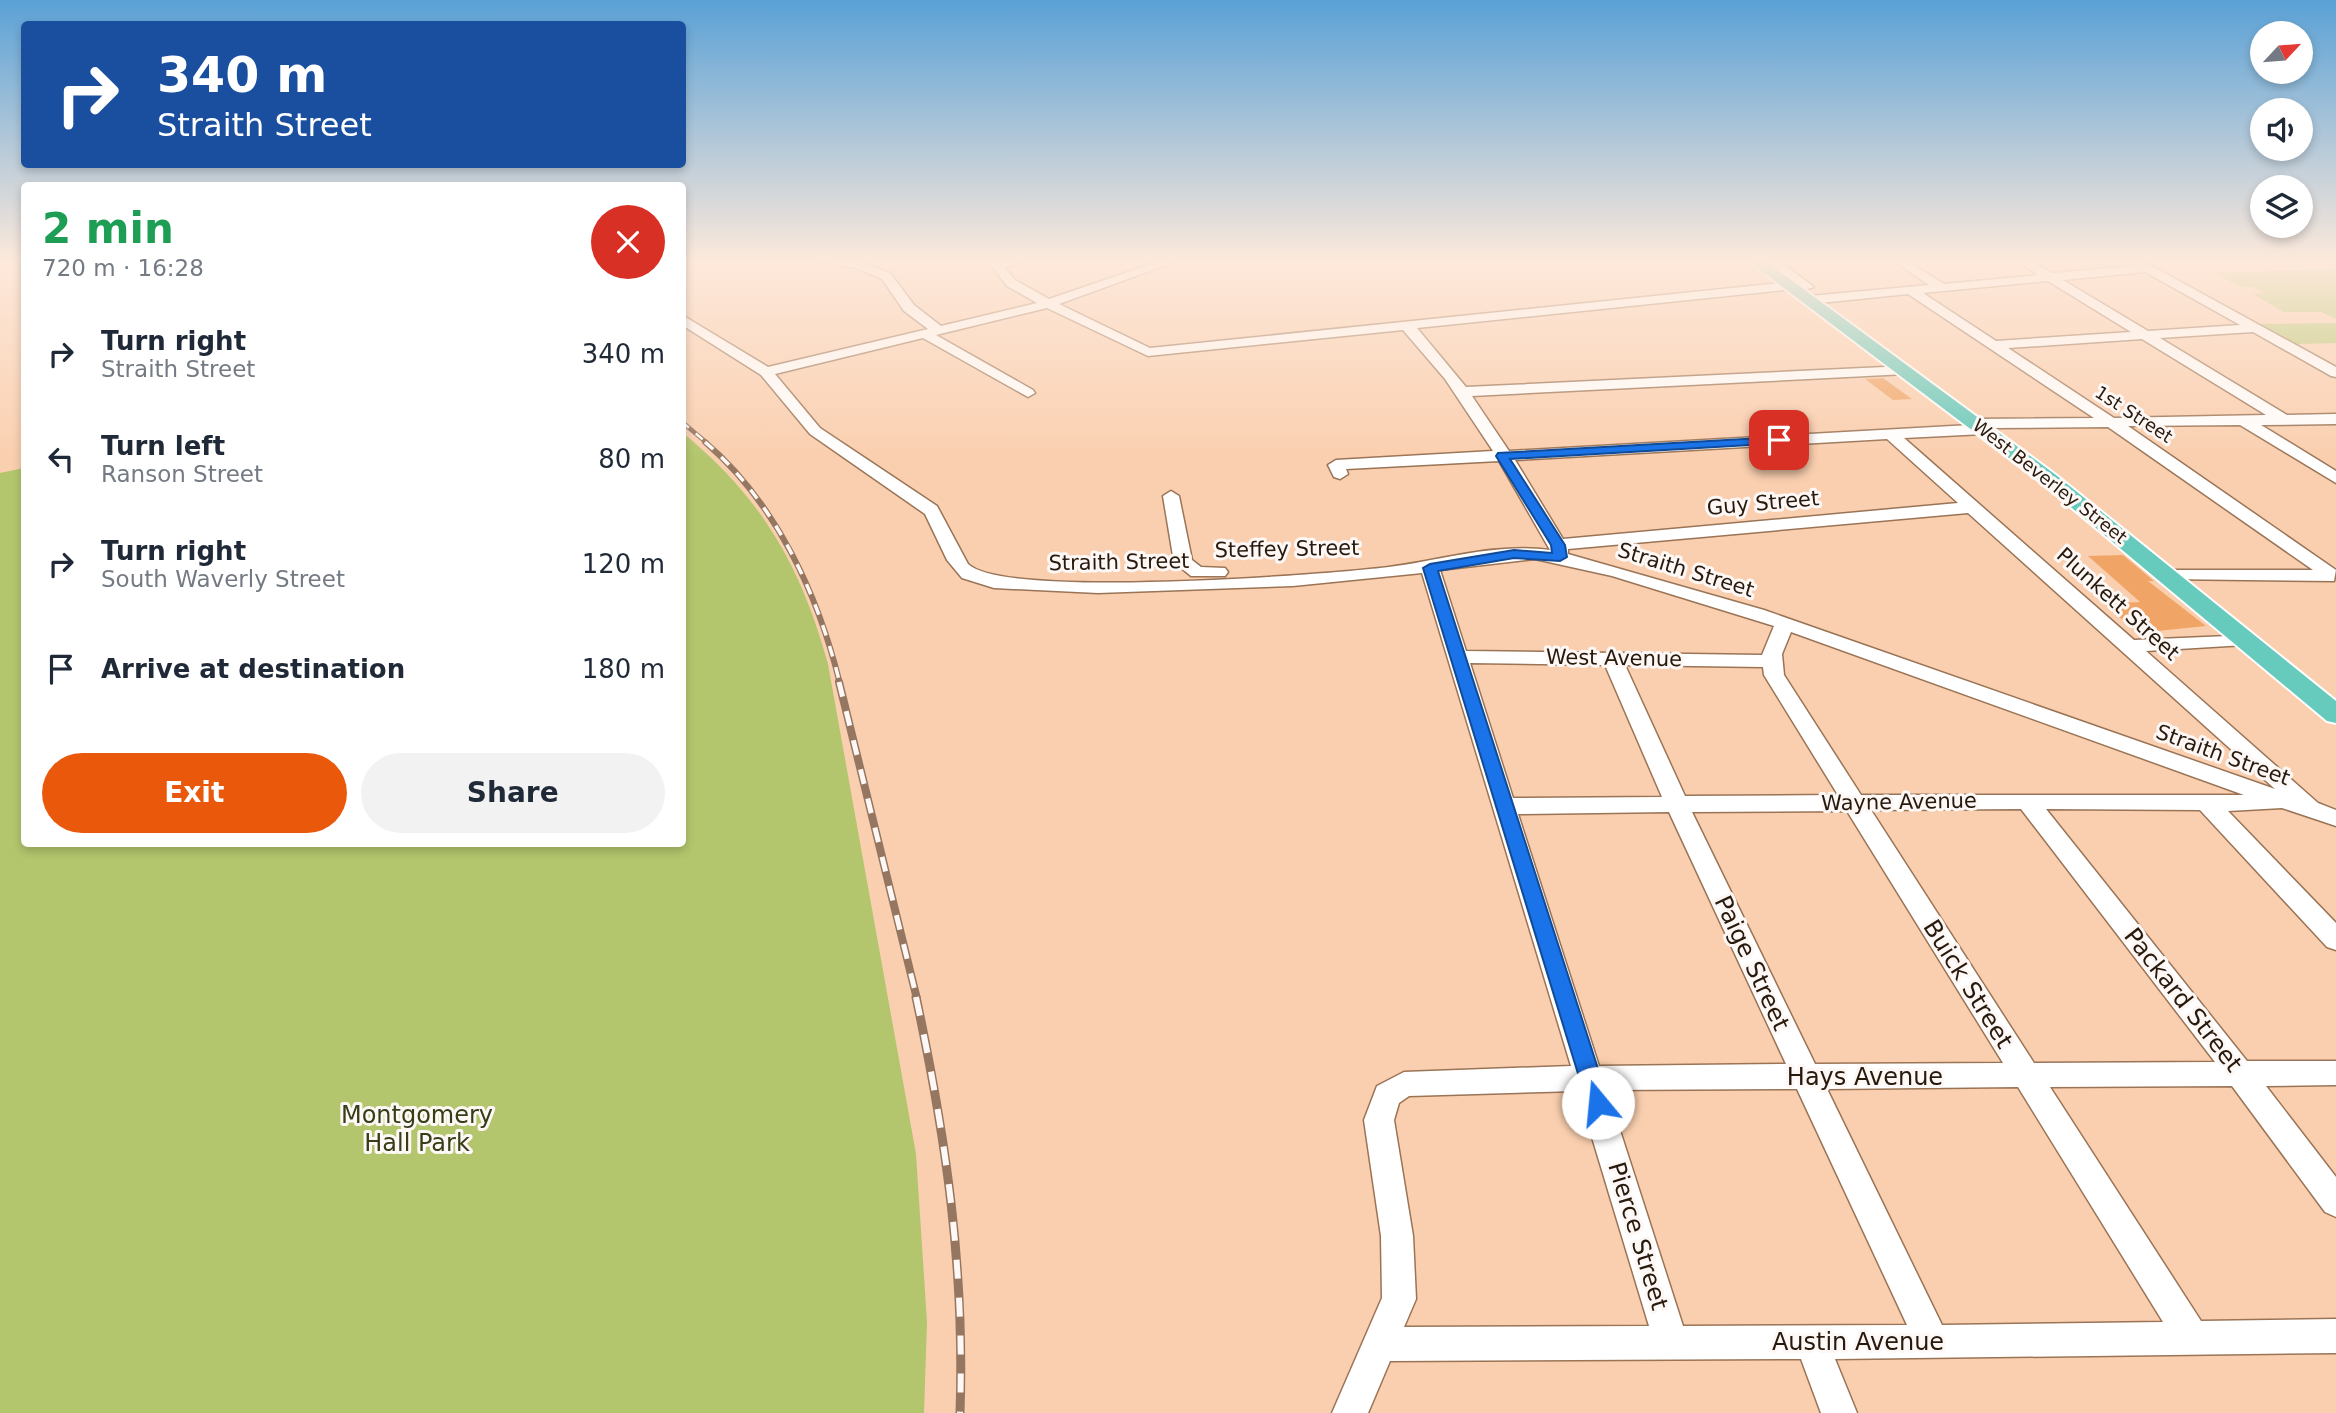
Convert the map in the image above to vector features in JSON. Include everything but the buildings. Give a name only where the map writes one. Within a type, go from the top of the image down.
[{"type":"main road","name":"West Beverley Street","points":[[1851,326],[2169,575],[2336,715]]},
{"type":"street","name":"Straith Street","points":[[693,326],[766,372],[815,431],[931,510],[941,524],[959,565],[974,578],[1028,587],[1170,585],[1377,574],[1514,554],[1559,551],[1785,624],[2336,818]]},
{"type":"street","points":[[926,326],[1028,393]]},
{"type":"street","points":[[766,372],[957,326]]},
{"type":"street","points":[[1094,326],[1148,352],[1407,326],[1430,350],[1460,392],[1559,551]]},
{"type":"street","name":"1st Street","points":[[1964,326],[2113,422],[2334,576]]},
{"type":"street","points":[[2135,326],[2284,420]]},
{"type":"street","points":[[2251,326],[2336,373]]},
{"type":"street","points":[[1993,345],[2255,328]]},
{"type":"street","points":[[1460,392],[1906,370]]},
{"type":"street","points":[[1340,474],[1336,465],[1890,434],[1981,426],[2336,419]]},
{"type":"street","points":[[2243,420],[2336,478]]},
{"type":"street","name":"Plunkett Street","points":[[1890,434],[2131,646],[2303,807]]},
{"type":"street","name":"Steffey Street","points":[[1171,496],[1181,556],[1192,570],[1204,573],[1347,568],[1377,574]]},
{"type":"street","name":"Guy Street","points":[[1559,551],[1973,507]]},
{"type":"street","name":"Pierce Street","points":[[1430,568],[1671,1343]]},
{"type":"street","points":[[2169,575],[2334,576]]},
{"type":"street","points":[[1771,661],[1785,624]]},
{"type":"street","points":[[2131,646],[2245,639]]},
{"type":"street","name":"West Avenue","points":[[1458,657],[1771,661]]},
{"type":"street","name":"Paige Street","points":[[1612,658],[1677,804],[1932,1342]]},
{"type":"street","name":"Buick Street","points":[[1771,661],[1774,675],[2192,1338]]},
{"type":"street","name":"Wayne Avenue","points":[[1506,806],[2026,801],[2206,802],[2303,807]]},
{"type":"street","name":"Packard Street","points":[[2026,801],[2240,1074],[2336,1202]]},
{"type":"street","points":[[2206,802],[2336,940]]},
{"type":"street","name":"Hays Avenue","points":[[1379,1344],[1399,1299],[1397,1236],[1379,1120],[1384,1100],[1396,1087],[1414,1082],[1590,1078],[2336,1073]]},
{"type":"street","name":"Austin Avenue","points":[[1379,1344],[2335,1338]]},
{"type":"street","points":[[1812,1343],[1839,1413]]},
{"type":"street","points":[[1350,1413],[1379,1344]]},
{"type":"green space","points":[[2263,326],[2336,326],[2336,343],[2296,344]]},
{"type":"green space","name":"Montgomery Hall Park","points":[[686,436],[711,458],[735,483],[775,536],[805,596],[828,664],[916,1154],[927,1322],[924,1413],[0,1413],[0,473],[21,469],[21,847],[686,847]]},
{"type":"railway","points":[[686,425],[707,443]]},
{"type":"railway","points":[[705,442],[753,493],[791,552],[820,617],[840,684]]},
{"type":"railway","points":[[839,682],[917,999]]},
{"type":"railway","points":[[916,997],[936,1101],[951,1204],[959,1307],[960,1413]]},
{"type":"route","points":[[1598,1103],[1430,568],[1514,554],[1560,557],[1558,545],[1502,456],[1779,440]]}]
